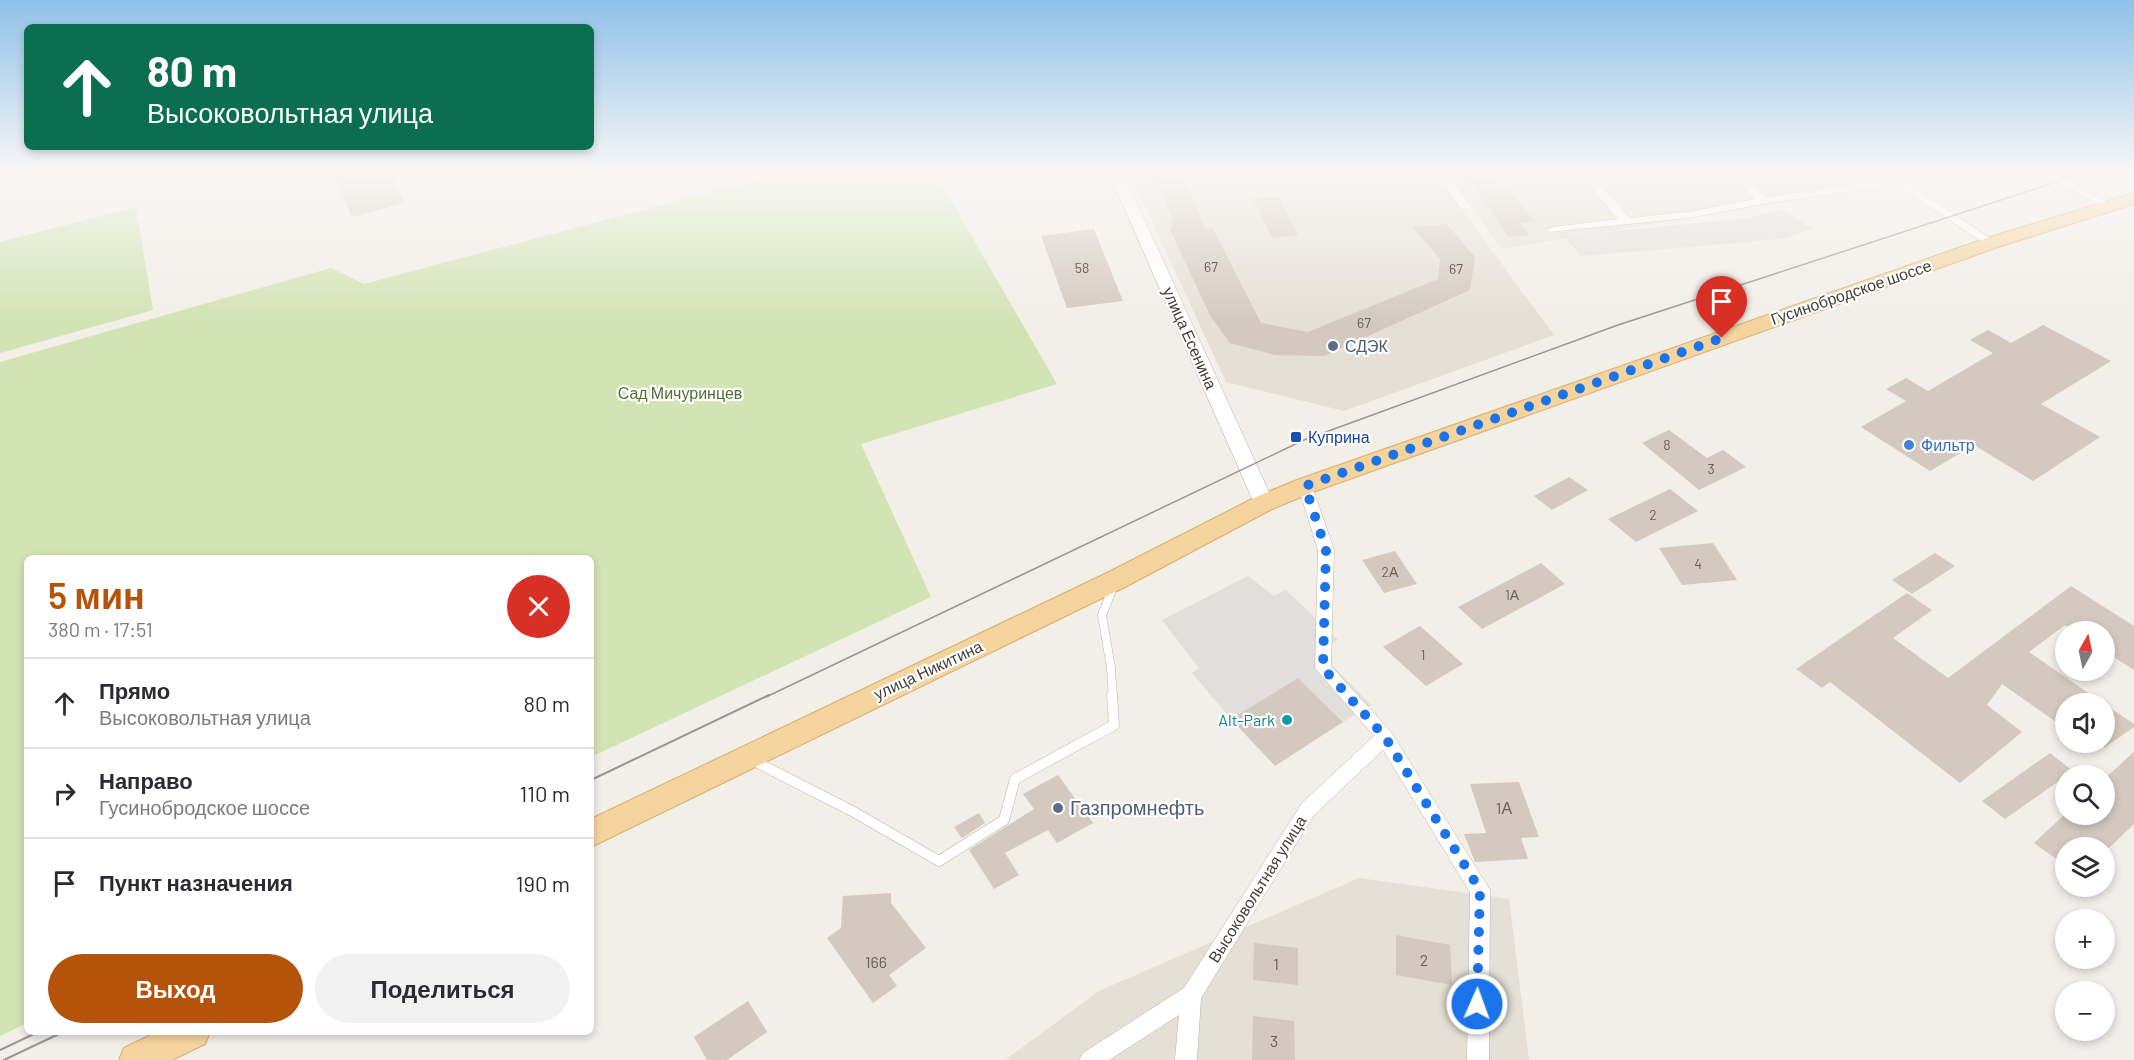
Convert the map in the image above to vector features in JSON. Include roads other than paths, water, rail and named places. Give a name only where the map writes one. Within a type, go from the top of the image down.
[{"type":"main road","name":"Гусинобродское шоссе","points":[[1264,503],[1305,486],[2054,222]]},
{"type":"main road","name":"улица Никитина","points":[[594,833],[1116,580],[1264,503]]},
{"type":"main road","points":[[136,1060],[187,1035]]},
{"type":"street","name":"улица Есенина","points":[[1138,222],[1264,503]]},
{"type":"street","points":[[1552,231],[1615,222]]},
{"type":"street","points":[[1959,222],[1991,243]]},
{"type":"street","points":[[1305,486],[1326,550],[1323,668],[1385,737],[1480,890],[1478,1060]]},
{"type":"street","name":"Высоковольтная улица","points":[[1186,1060],[1191,995],[1308,809],[1385,737]]},
{"type":"street","points":[[1090,1060],[1191,995]]},
{"type":"lane","points":[[746,757],[852,812],[939,861],[1004,820],[1015,778],[1114,725],[1111,668],[1102,615],[1116,580]]},
{"type":"tram line","points":[[766,697],[1304,440],[1618,325],[1932,222]]},
{"type":"tram line","points":[[594,779],[769,695]]},
{"type":"tram line","points":[[0,1050],[32,1035]]},
{"type":"tram line","points":[[4,1060],[57,1035]]},
{"type":"place","name":"СДЭК","points":[[1333,346]]},
{"type":"place","name":"Куприна","points":[[1296,437]]},
{"type":"place","name":"Фильтр","points":[[1909,445]]},
{"type":"place","name":"Alt-Park","points":[[1287,720]]},
{"type":"place","name":"Газпромнефть","points":[[1058,808]]},
{"type":"park label","name":"Сад Мичуринцев","points":[[680,393]]}]
